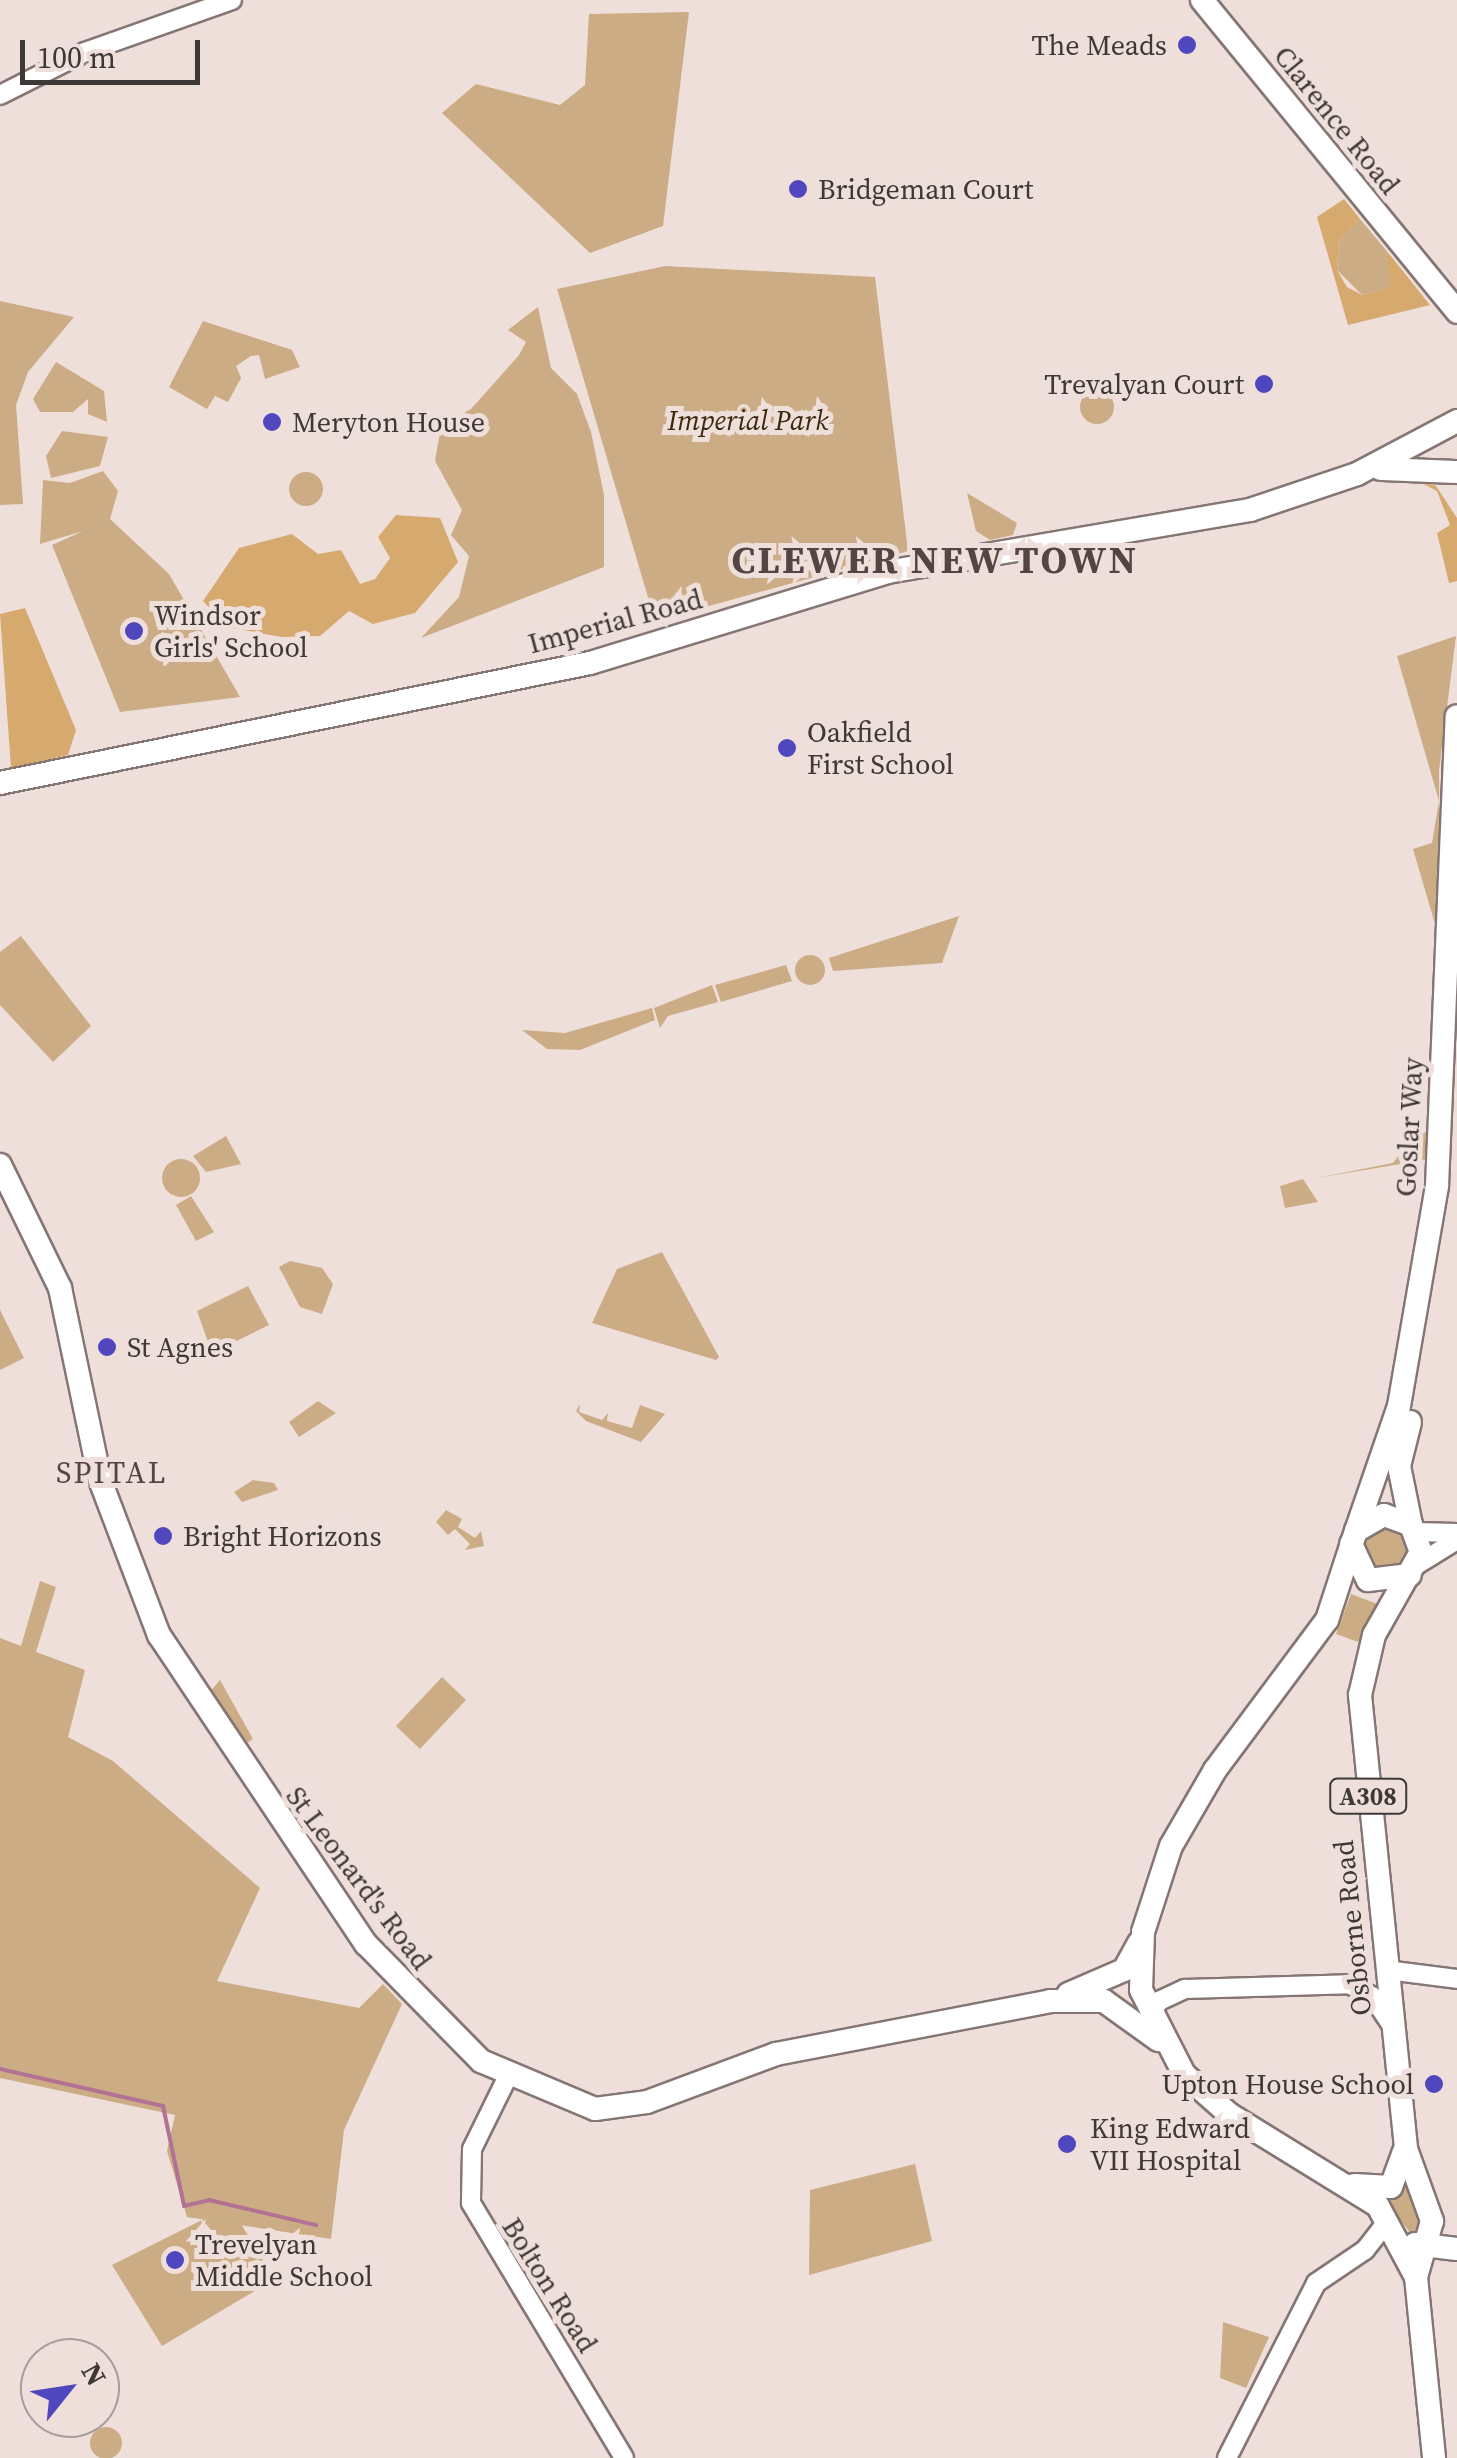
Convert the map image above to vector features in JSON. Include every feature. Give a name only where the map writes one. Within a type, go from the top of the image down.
[{"type":"main road","name":"Clarence Road","points":[[1202,0],[1457,312]]},
{"type":"main road","name":"Clarence Road","points":[[1425,276],[1457,328]]},
{"type":"main road","name":"Imperial Road","points":[[0,782],[590,663],[887,572],[1250,510],[1357,474],[1457,422]]},
{"type":"main road","name":"Imperial Road","points":[[1357,474],[1426,468],[1457,472]]},
{"type":"main road","points":[[1426,468],[1457,486]]},
{"type":"main road","name":"Goslar Way","points":[[1353,1538],[1399,1406],[1434,1218],[1457,716]]},
{"type":"main road","name":"Goslar Way","points":[[1414,1569],[1414,1529],[1400,1466],[1451,1205],[1457,1042]]},
{"type":"main road","name":"St Leonard's Road","points":[[0,1166],[60,1288],[100,1480],[159,1634],[366,1944],[428,2013],[506,2078],[565,2102],[621,2108],[776,2054],[1050,2000],[1124,1970],[1144,1932]]},
{"type":"main road","points":[[1414,1529],[1384,1514],[1353,1538],[1368,1580],[1414,1569]]},
{"type":"main road","name":"A308","points":[[1353,1538],[1327,1620],[1192,1806],[1144,1932],[1150,2017],[1162,2043],[1210,2099],[1334,2178],[1412,2242]]},
{"type":"main road","name":"Osborne Road","points":[[1414,1569],[1374,1635],[1360,1695],[1406,2148],[1432,2221],[1412,2242],[1434,2458]]},
{"type":"main road","name":"St Leonard's Road","points":[[1050,2000],[1104,2002],[1162,2043]]},
{"type":"main road","points":[[1334,2178],[1386,2190],[1398,2180],[1406,2148]]},
{"type":"main road","points":[[1424,2196],[1457,2238]]},
{"type":"main road","points":[[1412,2242],[1457,2249]]},
{"type":"street","points":[[0,94],[84,52],[232,0]]},
{"type":"street","points":[[1414,1529],[1457,1536]]},
{"type":"street","points":[[1414,1569],[1457,1536]]},
{"type":"street","points":[[1387,1970],[1437,1980],[1457,1979]]},
{"type":"street","points":[[1150,2017],[1159,2001],[1185,1989],[1349,1984],[1372,1996],[1392,2023],[1408,1992],[1437,1980]]},
{"type":"street","name":"Bolton Road","points":[[506,2078],[472,2149],[471,2203],[624,2458]]},
{"type":"street","points":[[1227,2458],[1316,2283],[1365,2250],[1387,2222]]},
{"type":"street","points":[[1365,2250],[1412,2242]]},
{"type":"green space","points":[[689,12],[663,226],[590,253],[442,113],[476,84],[560,105],[585,85],[589,14]]},
{"type":"green space","points":[[1360,219],[1386,250],[1392,287],[1362,295],[1337,270],[1339,241]]},
{"type":"green space","name":"Imperial Park","points":[[665,266],[875,277],[908,551],[655,621],[557,289]]},
{"type":"green space","points":[[0,301],[74,317],[28,372],[16,405],[23,504],[0,505]]},
{"type":"green space","points":[[538,307],[551,368],[577,394],[591,432],[604,495],[604,567],[421,638],[459,597],[469,556],[451,535],[462,510],[435,461],[441,426],[471,409],[519,355],[526,342],[508,330]]},
{"type":"green space","points":[[203,321],[292,350],[300,367],[265,379],[259,355],[251,356],[236,366],[241,378],[228,402],[215,396],[207,409],[169,387]]},
{"type":"green space","points":[[56,362],[104,391],[107,422],[88,414],[88,399],[73,412],[40,412],[33,399]]},
{"type":"green space","points":[[1097,390],[1109,395],[1114,407],[1109,419],[1097,424],[1085,419],[1080,407],[1085,395]]},
{"type":"green space","points":[[62,431],[108,437],[100,466],[51,478],[46,456]]},
{"type":"green space","name":"Windsor Girls' School","points":[[103,471],[118,491],[110,519],[169,574],[240,697],[120,712],[52,545],[83,531],[40,544],[43,480],[70,483]]},
{"type":"green space","points":[[306,472],[318,477],[323,489],[318,501],[306,506],[294,501],[289,489],[294,477]]},
{"type":"green space","points":[[967,493],[1017,523],[1013,535],[990,540],[976,531]]},
{"type":"green space","points":[[1456,636],[1439,771],[1440,941],[1413,849],[1432,843],[1439,801],[1397,656]]},
{"type":"green space","points":[[959,916],[942,963],[833,971],[829,958]]},
{"type":"green space","points":[[21,936],[91,1026],[53,1062],[0,1005],[0,952]]},
{"type":"green space","points":[[810,955],[821,959],[825,970],[821,981],[810,985],[799,981],[795,970],[799,959]]},
{"type":"green space","points":[[786,965],[792,981],[721,1002],[715,985]]},
{"type":"green space","points":[[712,985],[718,1002],[668,1016],[660,1028],[654,1008]]},
{"type":"green space","points":[[652,1008],[655,1020],[580,1050],[547,1049],[522,1030],[565,1033]]},
{"type":"green space","points":[[1431,1131],[1430,1159],[1317,1178],[1393,1163],[1414,1135]]},
{"type":"green space","points":[[226,1136],[241,1164],[206,1172],[193,1156]]},
{"type":"green space","points":[[181,1159],[194,1165],[200,1178],[194,1191],[181,1197],[168,1191],[162,1178],[168,1165]]},
{"type":"green space","points":[[1303,1179],[1318,1202],[1285,1208],[1280,1186]]},
{"type":"green space","points":[[191,1196],[214,1232],[196,1241],[176,1205]]},
{"type":"green space","points":[[662,1252],[719,1357],[716,1360],[592,1323],[617,1269]]},
{"type":"green space","points":[[290,1261],[322,1268],[333,1284],[322,1314],[300,1307],[279,1267]]},
{"type":"green space","points":[[248,1286],[269,1325],[212,1353],[197,1311]]},
{"type":"green space","points":[[0,1310],[24,1358],[0,1370]]},
{"type":"green space","points":[[318,1401],[336,1413],[299,1437],[289,1422]]},
{"type":"green space","points":[[580,1404],[579,1412],[602,1420],[608,1413],[607,1421],[632,1428],[640,1405],[665,1414],[641,1442],[586,1421],[576,1411]]},
{"type":"green space","points":[[253,1480],[274,1483],[278,1490],[242,1502],[234,1492]]},
{"type":"green space","points":[[446,1510],[462,1519],[458,1527],[475,1538],[481,1531],[484,1546],[465,1550],[470,1544],[455,1529],[448,1535],[436,1522]]},
{"type":"green space","points":[[1401,1526],[1416,1560],[1378,1581],[1359,1542],[1372,1527]]},
{"type":"green space","points":[[40,1581],[56,1587],[36,1652],[85,1670],[68,1737],[113,1761],[260,1888],[217,1981],[359,2008],[383,1984],[402,2004],[344,2130],[331,2239],[187,2217],[167,2151],[175,2115],[0,2078],[0,1638],[21,1646]]},
{"type":"green space","points":[[1351,1594],[1383,1606],[1358,1642],[1336,1634]]},
{"type":"green space","points":[[442,1677],[466,1700],[420,1749],[396,1726]]},
{"type":"green space","points":[[220,1680],[253,1739],[243,1746],[209,1693]]},
{"type":"green space","points":[[915,2164],[932,2241],[809,2275],[810,2190]]},
{"type":"green space","points":[[1406,2180],[1427,2213],[1412,2235],[1383,2198]]},
{"type":"green space","points":[[208,2217],[241,2224],[275,2279],[162,2346],[112,2265]]},
{"type":"green space","points":[[1223,2322],[1269,2337],[1246,2388],[1220,2378]]},
{"type":"green space","points":[[121,2437],[121,2449],[112,2458],[100,2458],[91,2449],[91,2438]]},
{"type":"shaded area","points":[[1344,199],[1360,219],[1339,241],[1337,270],[1347,287],[1362,295],[1391,287],[1386,250],[1430,305],[1348,325],[1317,217]]},
{"type":"shaded area","points":[[1406,475],[1436,486],[1457,518],[1457,581],[1449,583],[1437,533],[1450,525],[1437,491]]},
{"type":"shaded area","points":[[396,515],[440,518],[458,562],[415,613],[373,624],[349,611],[320,636],[281,637],[227,627],[203,601],[239,548],[292,534],[318,554],[341,550],[360,584],[375,579],[390,558],[378,537]]},
{"type":"shaded area","points":[[25,608],[76,730],[68,755],[11,768],[0,614]]},
{"type":"waterway","points":[[0,2069],[163,2106],[184,2206],[209,2200],[316,2225]]},
{"type":"place","name":"The Meads","points":[[1187,45]]},
{"type":"place","name":"Bridgeman Court","points":[[798,189]]},
{"type":"place","name":"Trevalyan Court","points":[[1264,384]]},
{"type":"place","name":"Meryton House","points":[[272,422]]},
{"type":"place","name":"Windsor Girls' School","points":[[134,631]]},
{"type":"place","name":"Oakfield First School","points":[[787,748]]},
{"type":"place","name":"St Agnes","points":[[107,1347]]},
{"type":"place","name":"Bright Horizons","points":[[163,1536]]},
{"type":"place","name":"Upton House School","points":[[1434,2084]]},
{"type":"place","name":"King Edward VII Hospital","points":[[1067,2144]]},
{"type":"place","name":"Trevelyan Middle School","points":[[175,2260]]},
{"type":"district","name":"CLEWER NEW TOWN","points":[[935,561]]},
{"type":"district","name":"SPITAL","points":[[112,1473]]}]
